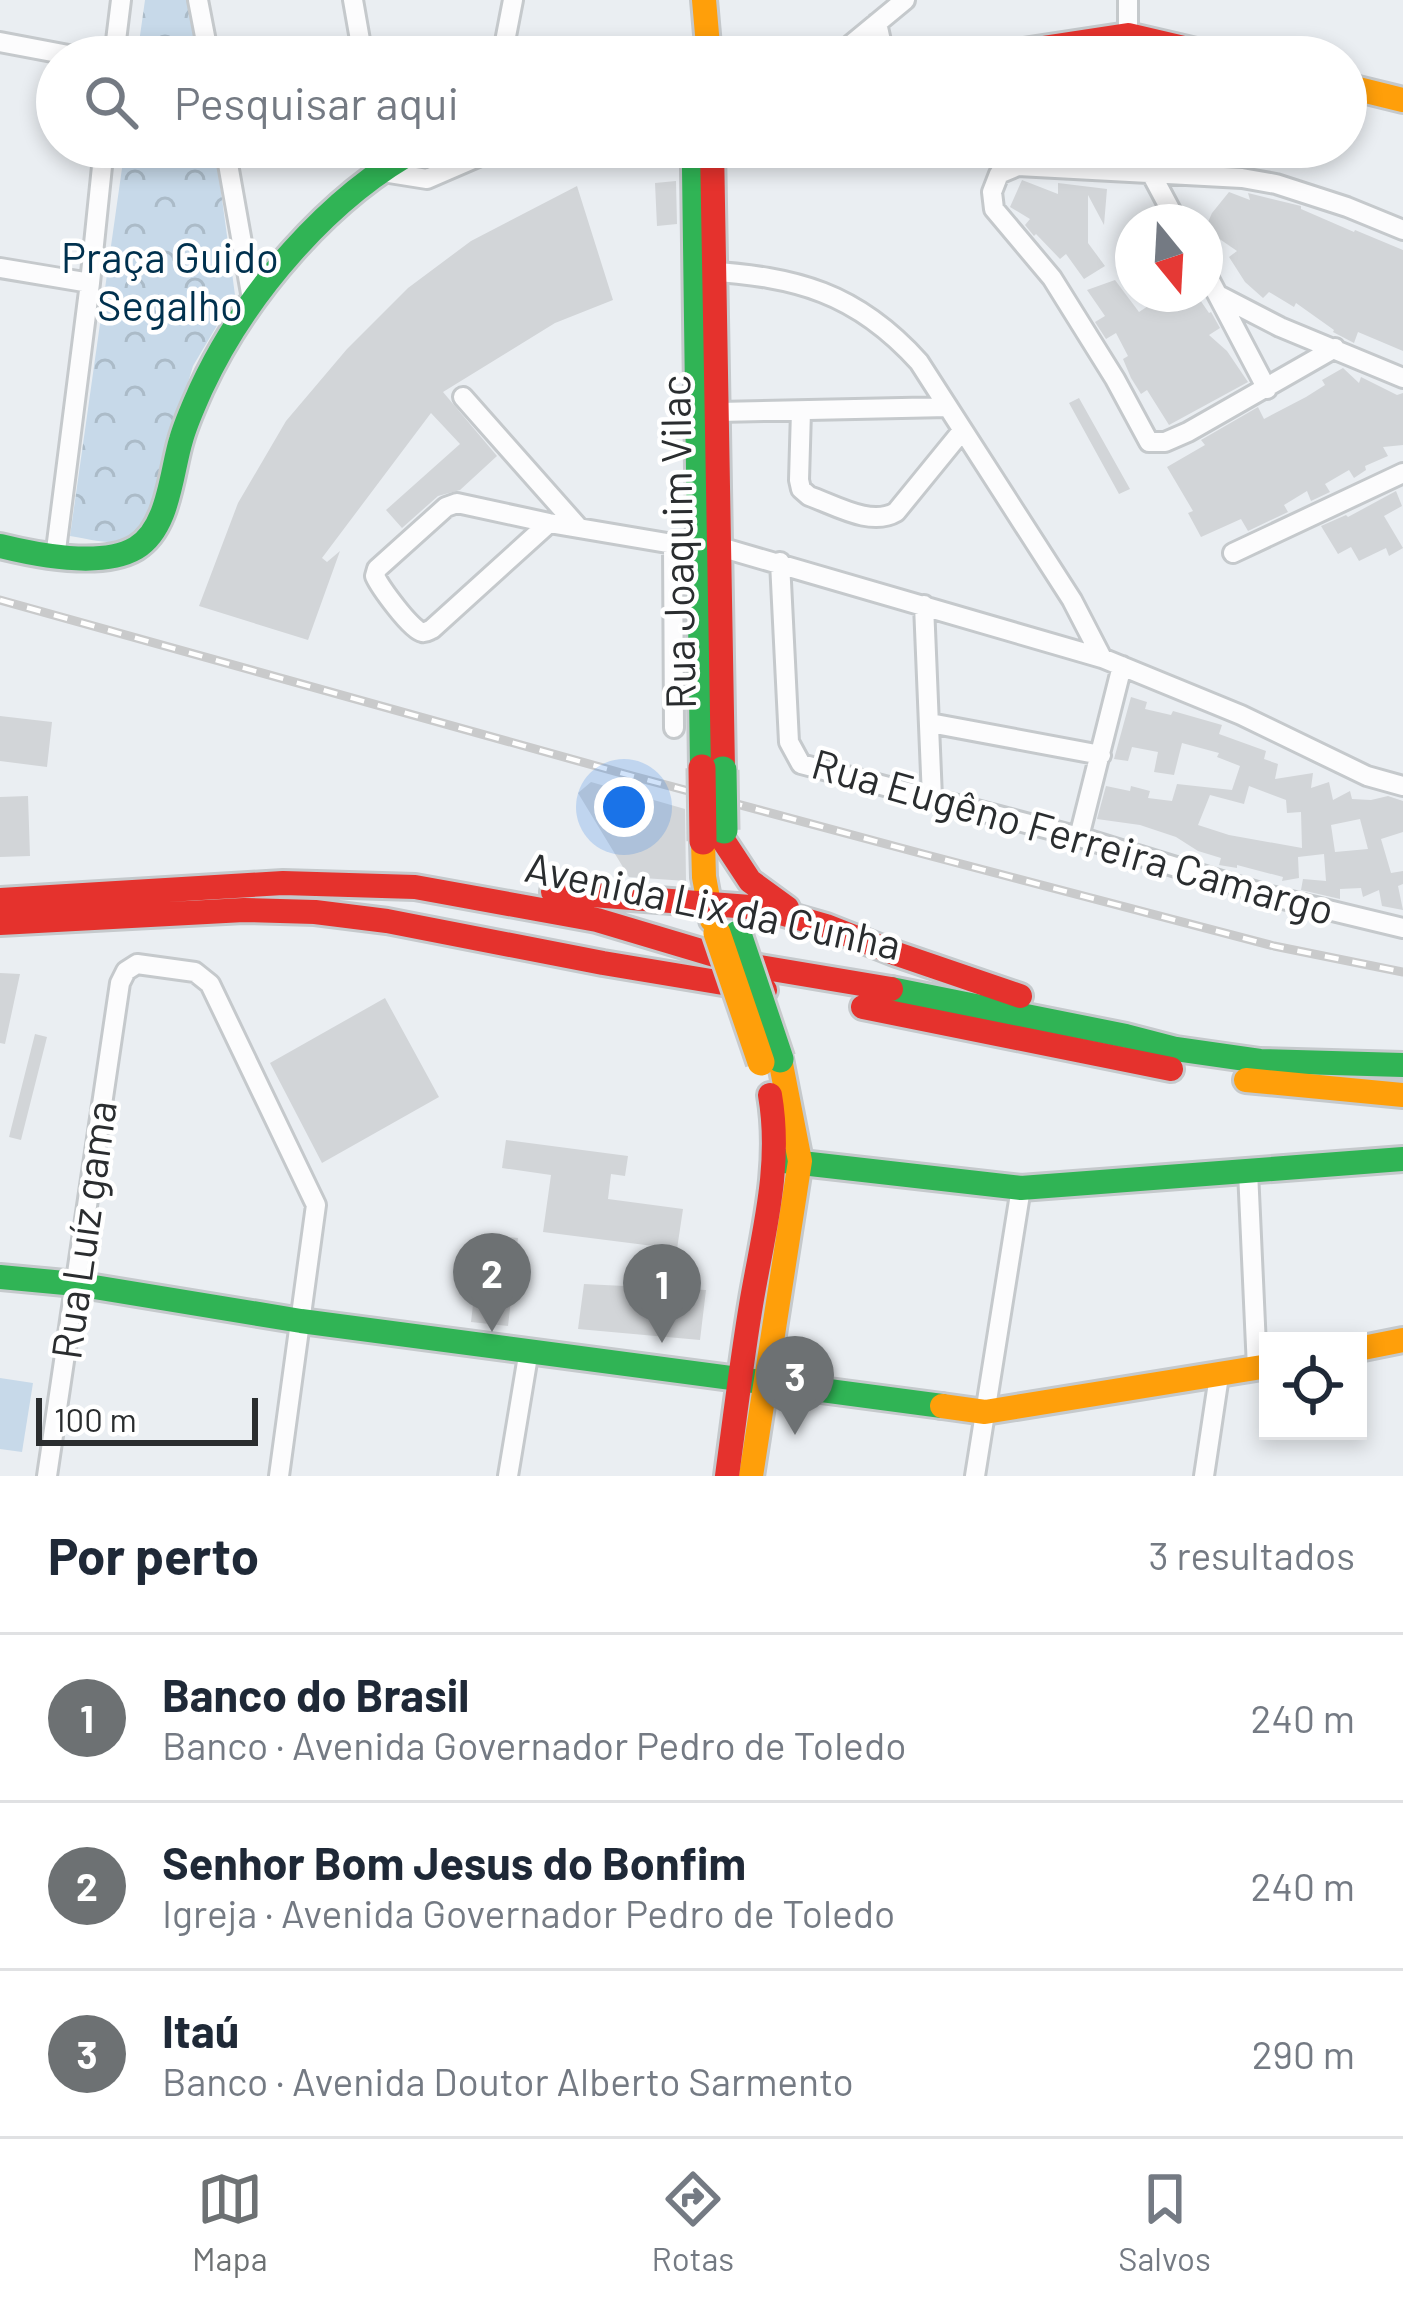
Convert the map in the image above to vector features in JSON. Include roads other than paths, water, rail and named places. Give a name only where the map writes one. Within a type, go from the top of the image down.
[{"type":"main road","points":[[686,0],[689,36]]},
{"type":"main road","points":[[704,0],[707,36]]},
{"type":"main road","points":[[1367,91],[1403,100]]},
{"type":"main road","points":[[0,546],[56,558],[118,554],[137,548],[151,534],[161,516],[187,421],[252,299],[296,245],[371,168]]},
{"type":"main road","name":"Rua Joaquim Vilac","points":[[695,168],[718,412],[697,546]]},
{"type":"main road","name":"Rua Joaquim Vilac","points":[[711,168],[697,546],[719,904],[770,1061],[788,1161]]},
{"type":"main road","points":[[718,838],[760,892],[794,912],[1030,1000],[1092,1029]]},
{"type":"main road","name":"Avenida Lix da Cunha","points":[[0,923],[283,883],[415,887],[597,920],[748,965],[923,994],[1176,1049],[1259,1061],[1403,1065]]},
{"type":"main road","points":[[415,887],[490,887],[763,908],[826,926]]},
{"type":"main road","name":"Avenida Lix da Cunha","points":[[0,900],[315,912],[387,921],[891,1012],[1201,1074],[1403,1095]]},
{"type":"main road","points":[[727,1476],[752,1381],[788,1161],[1021,1188],[1403,1159]]},
{"type":"main road","points":[[8,1278],[76,1283],[302,1321],[985,1412],[1259,1368]]},
{"type":"main road","points":[[1367,1346],[1403,1340]]},
{"type":"main road","points":[[751,1476],[752,1381]]},
{"type":"street","points":[[117,36],[121,0]]},
{"type":"street","points":[[198,0],[204,36]]},
{"type":"street","points":[[353,0],[359,36]]},
{"type":"street","points":[[506,36],[513,0]]},
{"type":"street","points":[[861,36],[905,0]]},
{"type":"street","points":[[1128,0],[1128,36]]},
{"type":"street","points":[[877,22],[880,36]]},
{"type":"street","points":[[0,42],[36,49]]},
{"type":"street","points":[[56,558],[102,168]]},
{"type":"street","points":[[229,168],[252,299]]},
{"type":"street","points":[[401,168],[427,179],[452,168]]},
{"type":"street","points":[[424,168],[427,179]]},
{"type":"street","points":[[1013,168],[999,174],[992,192],[994,209],[1052,278],[1148,441],[1173,440],[1335,348]]},
{"type":"street","points":[[1051,168],[1242,178],[1276,184],[1403,230]]},
{"type":"street","points":[[1146,168],[1166,204]]},
{"type":"street","points":[[0,268],[90,283]]},
{"type":"street","points":[[705,271],[803,284],[872,317],[900,341],[919,362],[1072,600],[1102,658]]},
{"type":"street","points":[[1223,298],[1280,327],[1403,378]]},
{"type":"street","points":[[1223,302],[1267,389]]},
{"type":"street","points":[[463,397],[579,528]]},
{"type":"street","points":[[718,412],[948,407]]},
{"type":"street","points":[[801,411],[802,489],[809,496],[875,518],[896,512],[962,430]]},
{"type":"street","points":[[1233,553],[1403,472]]},
{"type":"street","points":[[549,523],[426,632],[417,630],[375,576],[377,569],[451,504],[780,562],[1102,658],[1241,715],[1367,776],[1403,786]]},
{"type":"street","points":[[674,728],[697,546]]},
{"type":"street","name":"Rua Eugêno Ferreira Camargo","points":[[780,562],[789,742],[801,764],[1079,837],[1270,896],[1403,928]]},
{"type":"street","points":[[1036,640],[1065,632],[1072,621],[1072,600]]},
{"type":"street","points":[[924,605],[932,798]]},
{"type":"street","points":[[1079,837],[1122,666]]},
{"type":"street","points":[[930,723],[1101,755]]},
{"type":"street","name":"Rua Luíz gama","points":[[47,1476],[120,983],[137,964],[195,972],[210,984],[316,1205],[302,1321]]},
{"type":"street","points":[[1248,1171],[1260,1332]]},
{"type":"street","points":[[975,1476],[1021,1188]]},
{"type":"street","points":[[278,1476],[302,1321]]},
{"type":"street","points":[[508,1476],[529,1350]]},
{"type":"street","points":[[1204,1476],[1219,1376]]},
{"type":"railway","points":[[0,600],[927,855],[1274,946],[1403,972]]},
{"type":"place","name":"Senhor Bom Jesus do Bonfim","points":[[492,1332]]},
{"type":"place","name":"Banco do Brasil","points":[[662,1343]]},
{"type":"place","name":"Itaú","points":[[795,1435]]},
{"type":"park label","name":"Praça Guido Segalho","points":[[170,282]]}]
